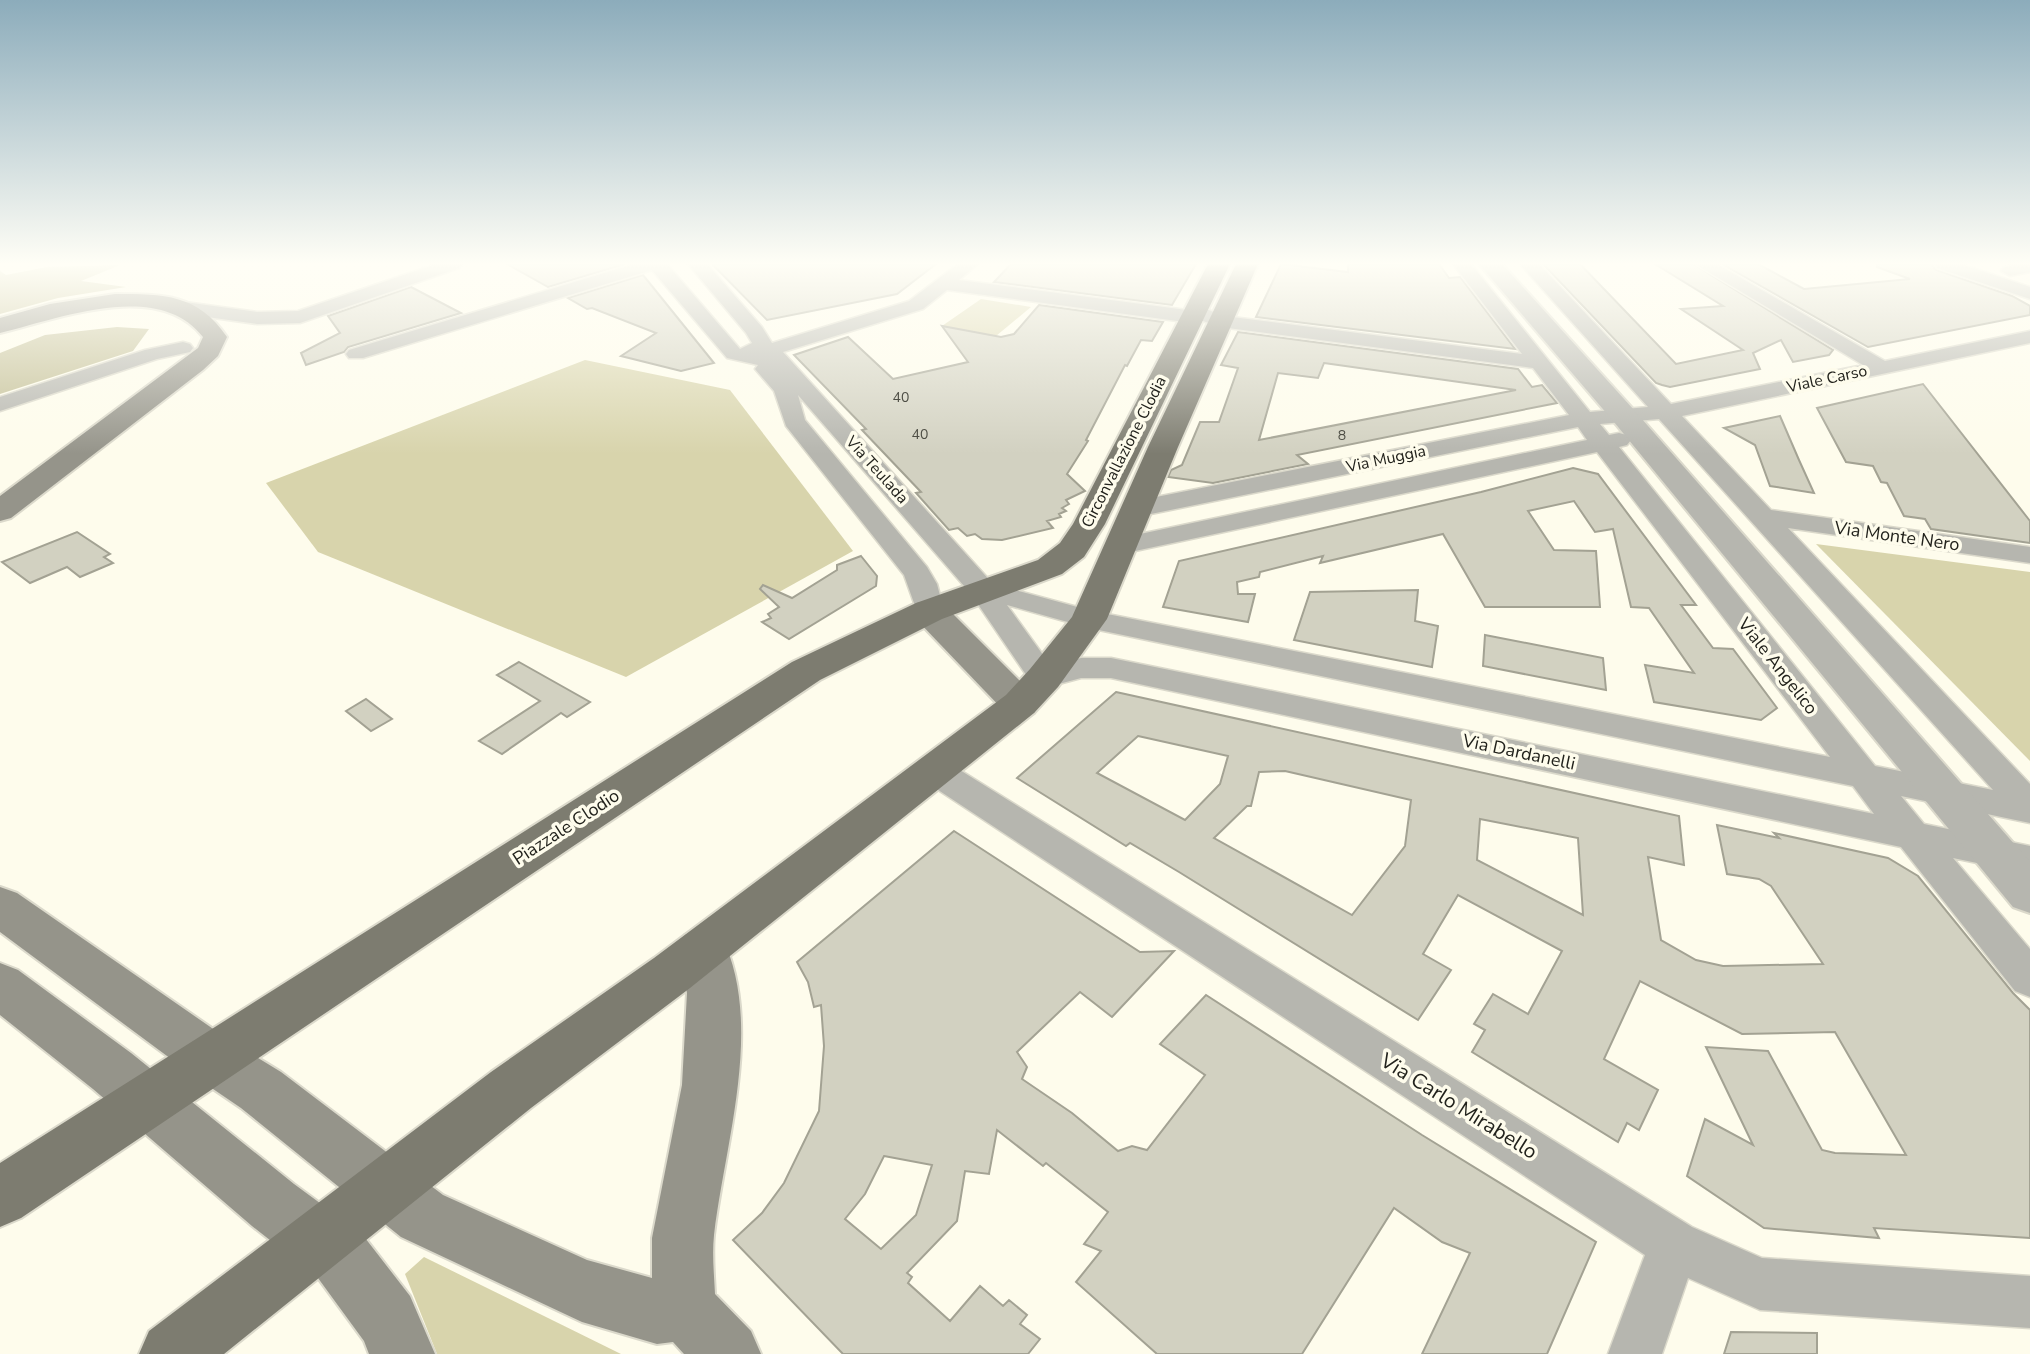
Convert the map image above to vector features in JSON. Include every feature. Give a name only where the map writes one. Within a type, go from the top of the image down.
[{"type":"main road","points":[[5,332],[26,327]]},
{"type":"main road","points":[[8,480],[166,366],[183,348],[185,340],[176,327]]},
{"type":"main road","points":[[0,510],[201,358],[215,341],[209,327]]},
{"type":"main road","name":"Circonvallazione Clodia","points":[[983,590],[1041,571],[1072,550],[1197,327]]},
{"type":"main road","name":"Circonvallazione Clodia","points":[[1089,619],[1136,509],[1199,327]]},
{"type":"main road","name":"Piazzale Clodio","points":[[0,1197],[788,682],[842,650],[983,590]]},
{"type":"main road","points":[[929,611],[1032,691]]},
{"type":"main road","points":[[172,1354],[511,1090],[703,949],[935,771],[1032,691],[1089,619]]},
{"type":"main road","points":[[0,906],[213,1059],[261,1090],[422,1216],[554,1279],[633,1307],[657,1312],[682,1309],[700,1323],[728,1354]]},
{"type":"main road","points":[[682,1309],[683,1238],[710,1085],[714,1020],[713,993],[703,949]]},
{"type":"main road","points":[[0,985],[340,1256],[374,1298],[387,1319],[402,1354]]},
{"type":"street","points":[[356,354],[445,327]]},
{"type":"street","name":"Via Teulada","points":[[710,327],[733,354],[757,354],[983,590]]},
{"type":"street","name":"Via Teulada","points":[[752,327],[755,331],[757,354],[785,389],[794,422],[918,573],[929,611]]},
{"type":"street","points":[[757,354],[844,327]]},
{"type":"street","points":[[1296,327],[1576,360]]},
{"type":"street","name":"Viale Angelico","points":[[1512,327],[1862,774],[2030,979]]},
{"type":"street","points":[[1547,327],[1941,790],[2012,856],[2030,894]]},
{"type":"street","points":[[1588,327],[2030,808]]},
{"type":"street","points":[[1813,327],[1881,367]]},
{"type":"street","name":"Viale Carso","points":[[1667,412],[2030,337]]},
{"type":"street","points":[[0,404],[152,354],[183,348]]},
{"type":"street","points":[[1632,426],[1661,426],[1666,420],[1667,412]]},
{"type":"street","name":"Via Muggia","points":[[1136,509],[1584,419],[1632,426]]},
{"type":"street","points":[[1550,426],[1573,438],[1574,444],[1569,450]]},
{"type":"street","name":"Via Muggia","points":[[1121,545],[1603,443],[1632,426]]},
{"type":"street","points":[[1221,493],[1218,499],[1222,507],[1231,515],[1246,520]]},
{"type":"street","name":"Via Monte Nero","points":[[1764,517],[2030,555]]},
{"type":"street","points":[[983,590],[1089,619],[2030,808]]},
{"type":"street","points":[[983,590],[999,617],[1032,691]]},
{"type":"street","name":"Via Dardanelli","points":[[1032,691],[1081,667],[1111,668],[2012,856]]},
{"type":"street","name":"Via Carlo Mirabello","points":[[935,771],[1674,1245],[1760,1284],[2030,1302]]},
{"type":"street","points":[[1636,1354],[1674,1245]]},
{"type":"shaded area","points":[[115,327],[149,329],[133,351],[0,394],[0,353],[45,335]]},
{"type":"shaded area","points":[[948,327],[1007,327],[996,336]]},
{"type":"shaded area","points":[[585,360],[730,390],[853,551],[626,677],[318,552],[266,483]]},
{"type":"shaded area","points":[[1816,544],[2030,572],[2030,761]]},
{"type":"shaded area","points":[[424,1257],[621,1354],[437,1354],[405,1274]]},
{"type":"building","points":[[336,327],[414,327],[348,347],[344,352],[306,365],[301,353],[340,333]]},
{"type":"building","points":[[641,327],[685,327],[714,363],[681,371],[621,356],[656,333]]},
{"type":"building","points":[[943,327],[1001,337],[1014,334],[1020,327],[1160,327],[1152,341],[1141,340],[1127,366],[1125,365],[1086,440],[1088,441],[1067,474],[1085,491],[1066,500],[1069,504],[1062,508],[1066,511],[1059,514],[1061,517],[1047,521],[1053,528],[1002,540],[982,539],[975,534],[967,536],[958,528],[949,530],[916,493],[921,492],[862,430],[866,429],[794,355],[848,337],[893,379],[968,362]]},
{"type":"building","points":[[1338,327],[1498,327],[1515,349]]},
{"type":"building","points":[[1603,327],[1641,327],[1676,364],[1743,350],[1709,327],[1796,327],[1833,350],[1829,355],[1793,362],[1781,340],[1753,353],[1760,369],[1670,387],[1656,383]]},
{"type":"building","points":[[1833,327],[1968,327],[1868,347]]},
{"type":"building","points":[[1238,332],[1518,369],[1532,387],[1542,385],[1557,403],[1297,455],[1308,464],[1213,483],[1168,477],[1171,470],[1182,465],[1200,422],[1219,422],[1238,368],[1221,365]],"holes":[[[1324,363],[1516,390],[1259,440],[1278,373],[1318,378]]]},
{"type":"building","points":[[1923,384],[2030,521],[2030,543],[1931,529],[1925,519],[1904,516],[1887,483],[1881,482],[1873,466],[1846,462],[1817,408]]},
{"type":"building","points":[[1780,416],[1814,493],[1770,486],[1755,445],[1724,428]]},
{"type":"building","points":[[1573,468],[1598,474],[1696,605],[1681,605],[1713,648],[1733,649],[1777,708],[1761,720],[1654,702],[1645,665],[1694,673],[1649,608],[1631,607],[1613,529],[1595,532],[1574,501],[1528,511],[1554,550],[1596,551],[1600,607],[1485,607],[1443,534],[1320,563],[1323,556],[1260,572],[1259,577],[1237,582],[1238,594],[1255,594],[1248,622],[1163,607],[1179,561],[1481,492]]},
{"type":"building","points":[[77,532],[110,554],[104,557],[113,563],[80,577],[67,567],[30,583],[2,562]]},
{"type":"building","points":[[861,556],[877,576],[876,586],[789,639],[762,622],[771,618],[768,614],[779,607],[760,589],[763,585],[792,598],[837,570],[837,565]]},
{"type":"building","points":[[1418,590],[1415,621],[1438,626],[1432,667],[1294,640],[1310,592]]},
{"type":"building","points":[[1485,635],[1603,658],[1606,690],[1483,666]]},
{"type":"building","points":[[519,662],[590,702],[567,717],[561,713],[502,754],[479,741],[540,701],[497,675]]},
{"type":"building","points":[[1116,692],[1679,816],[1684,865],[1648,857],[1661,940],[1696,960],[1723,966],[1823,964],[1771,886],[1759,879],[1727,874],[1717,825],[1779,838],[1774,833],[1888,858],[1918,876],[2013,993],[2030,1010],[2030,1238],[1874,1228],[1879,1238],[1764,1228],[1687,1176],[1705,1119],[1753,1145],[1706,1047],[1768,1051],[1822,1150],[1835,1153],[1906,1155],[1835,1032],[1742,1034],[1640,981],[1604,1059],[1658,1090],[1639,1130],[1627,1123],[1618,1142],[1472,1052],[1485,1030],[1474,1024],[1493,994],[1528,1014],[1562,951],[1458,895],[1423,954],[1451,970],[1418,1020],[1179,872],[1130,843],[1126,846],[1017,778]],"holes":[[[1138,736],[1228,756],[1220,784],[1185,820],[1097,773]],[[1285,771],[1411,800],[1405,846],[1352,915],[1214,838],[1247,806],[1251,806],[1259,772]],[[1480,819],[1578,838],[1583,915],[1477,860]]]},
{"type":"building","points":[[366,699],[392,719],[371,731],[346,711]]},
{"type":"building","points":[[954,831],[1140,952],[1174,951],[1112,1017],[1080,992],[1017,1052],[1027,1067],[1022,1079],[1072,1113],[1118,1151],[1132,1146],[1147,1150],[1205,1075],[1160,1044],[1206,995],[1422,1135],[1596,1242],[1547,1354],[1422,1354],[1470,1253],[1442,1242],[1394,1208],[1302,1354],[1157,1354],[1076,1282],[1101,1251],[1084,1244],[1108,1212],[1046,1163],[1043,1166],[997,1130],[989,1174],[965,1171],[957,1221],[907,1273],[912,1277],[908,1283],[950,1321],[980,1286],[1003,1306],[1009,1300],[1027,1315],[1020,1324],[1040,1339],[1028,1354],[843,1354],[733,1240],[762,1213],[784,1183],[819,1111],[824,1046],[821,1005],[814,1007],[808,982],[797,962]],"holes":[[[884,1156],[932,1165],[916,1215],[881,1249],[845,1219],[865,1194]]]},
{"type":"building","points":[[1731,1332],[1817,1333],[1817,1354],[1724,1354]]}]
